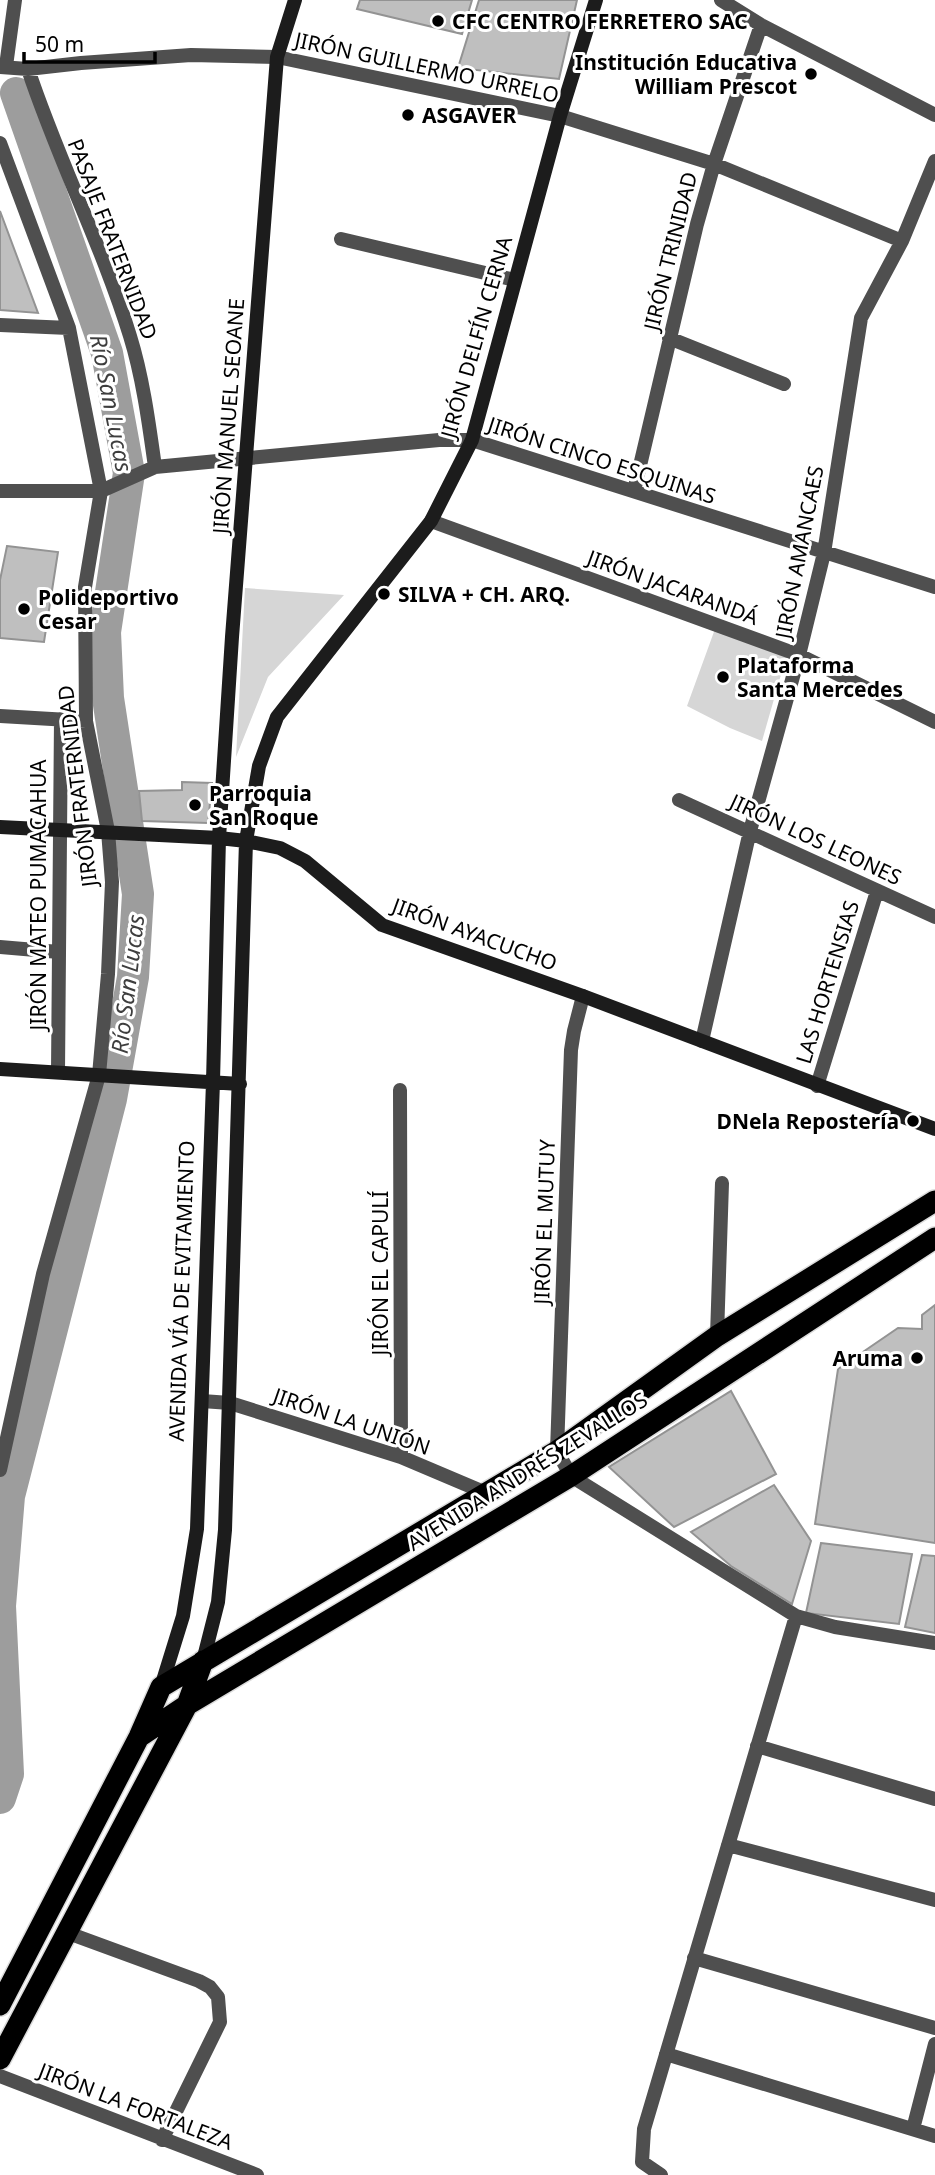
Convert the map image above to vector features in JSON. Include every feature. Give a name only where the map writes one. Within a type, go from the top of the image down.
[{"type":"highway","name":"AVENIDA ANDRÉS ZEVALLOS","points":[[161,1687],[557,1451],[717,1336],[935,1200]]},
{"type":"highway","name":"AVENIDA ANDRÉS ZEVALLOS","points":[[139,1737],[187,1705],[571,1476],[935,1238]]},
{"type":"highway","points":[[0,2059],[187,1705],[203,1661]]},
{"type":"highway","name":"AVENIDA VÍA DE EVITAMIENTO","points":[[0,2005],[139,1737],[161,1687]]},
{"type":"street","points":[[3,67],[15,0]]},
{"type":"street","name":"JIRÓN MANUEL SEOANE","points":[[219,838],[276,57],[295,0]]},
{"type":"street","name":"JIRÓN DELFÍN CERNA","points":[[246,841],[259,766],[277,717],[431,521],[472,440],[560,116],[596,0]]},
{"type":"street","points":[[721,0],[761,24],[935,115]]},
{"type":"street","name":"JIRÓN TRINIDAD","points":[[634,491],[669,338],[714,164],[761,24]]},
{"type":"street","name":"JIRÓN GUILLERMO URRELO","points":[[3,67],[28,69],[191,55],[276,57],[560,116],[714,164],[902,241]]},
{"type":"street","name":"PASAJE FRATERNIDAD","points":[[28,69],[41,109],[131,338],[149,422],[153,468]]},
{"type":"street","name":"JIRÓN FRATERNIDAD","points":[[0,143],[69,328],[101,491],[85,587],[86,721],[114,832],[105,1075],[43,1274],[0,1470]]},
{"type":"street","name":"JIRÓN AMANCAES","points":[[702,1041],[750,831],[824,553],[861,318],[902,241],[935,161]]},
{"type":"street","points":[[341,239],[515,280]]},
{"type":"street","points":[[0,325],[69,328]]},
{"type":"street","points":[[669,338],[784,384]]},
{"type":"street","name":"JIRÓN CINCO ESQUINAS","points":[[0,491],[101,491],[153,468],[439,440],[472,440],[935,587]]},
{"type":"street","name":"JIRÓN JACARANDÁ","points":[[431,521],[799,655],[935,722]]},
{"type":"street","points":[[0,716],[86,721]]},
{"type":"street","name":"JIRÓN MATEO PUMACAHUA","points":[[58,1072],[61,719]]},
{"type":"street","name":"JIRÓN LOS LEONES","points":[[680,800],[935,917]]},
{"type":"street","name":"JIRÓN AYACUCHO","points":[[0,827],[219,838],[280,848],[305,861],[382,925],[583,996],[935,1129]]},
{"type":"street","name":"AVENIDA VÍA DE EVITAMIENTO","points":[[161,1687],[183,1616],[197,1529],[219,838]]},
{"type":"street","points":[[203,1661],[218,1602],[224,1542],[246,841]]},
{"type":"street","name":"LAS HORTENSIAS","points":[[817,1086],[877,891]]},
{"type":"street","points":[[0,947],[59,952]]},
{"type":"street","name":"JIRÓN EL MUTUY","points":[[557,1451],[571,1050],[583,996]]},
{"type":"street","points":[[0,1069],[240,1084]]},
{"type":"street","name":"JIRÓN EL CAPULÍ","points":[[400,1090],[401,1457]]},
{"type":"street","points":[[717,1336],[722,1183]]},
{"type":"street","name":"JIRÓN LA UNIÓN","points":[[202,1401],[230,1403],[401,1457],[486,1493]]},
{"type":"street","points":[[557,1451],[571,1476],[796,1616],[835,1627],[935,1643]]},
{"type":"street","points":[[660,2175],[642,2162],[643,2129],[796,1616]]},
{"type":"street","points":[[757,1746],[935,1799]]},
{"type":"street","points":[[728,1845],[935,1900]]},
{"type":"street","points":[[68,1933],[200,1981],[210,1987],[218,1997],[220,2022],[162,2140]]},
{"type":"street","points":[[694,1958],[935,2028]]},
{"type":"street","points":[[913,2129],[935,2045]]},
{"type":"street","points":[[666,2054],[935,2136]]},
{"type":"street","name":"JIRÓN LA FORTALEZA","points":[[0,2076],[257,2175]]},
{"type":"shaded area","points":[[245,588],[344,595],[268,677],[236,757]]},
{"type":"shaded area","points":[[715,629],[786,657],[762,741],[687,706]]},
{"type":"building","name":"CFC CENTRO FERRETERO SAC","points":[[360,0],[472,0],[462,34],[357,9]]},
{"type":"building","points":[[479,0],[577,0],[559,79],[458,68]]},
{"type":"building","points":[[0,211],[38,313],[0,310]]},
{"type":"building","name":"Polideportivo Cesar","points":[[7,546],[58,552],[44,642],[0,638],[0,580]]},
{"type":"building","points":[[182,782],[212,783],[208,823],[142,821],[139,791],[182,790]]},
{"type":"building","points":[[935,1305],[935,1543],[815,1524],[838,1369],[898,1328],[922,1329],[922,1315]]},
{"type":"building","points":[[731,1391],[776,1474],[674,1527],[609,1467]]},
{"type":"building","points":[[774,1485],[811,1541],[792,1604],[731,1566],[691,1532]]},
{"type":"building","points":[[821,1543],[912,1554],[899,1624],[806,1613]]},
{"type":"building","points":[[922,1555],[935,1556],[935,1633],[905,1627]]},
{"type":"waterway","name":"Río San Lucas","points":[[0,1798],[8,1774],[0,1606],[9,1496],[111,1099],[133,977],[138,894],[108,698],[105,632],[129,473],[107,353],[16,93]]},
{"type":"place","name":"CFC CENTRO FERRETERO SAC","points":[[438,21]]},
{"type":"place","name":"Institución Educativa William Prescot","points":[[811,74]]},
{"type":"place","name":"ASGAVER","points":[[408,115]]},
{"type":"place","name":"SILVA + CH. ARQ.","points":[[384,594]]},
{"type":"place","name":"Polideportivo Cesar","points":[[24,609]]},
{"type":"place","name":"Plataforma Santa Mercedes","points":[[723,677]]},
{"type":"place","name":"Parroquia San Roque","points":[[195,805]]},
{"type":"place","name":"DNela Repostería","points":[[913,1121]]},
{"type":"place","name":"Aruma","points":[[917,1358]]}]
